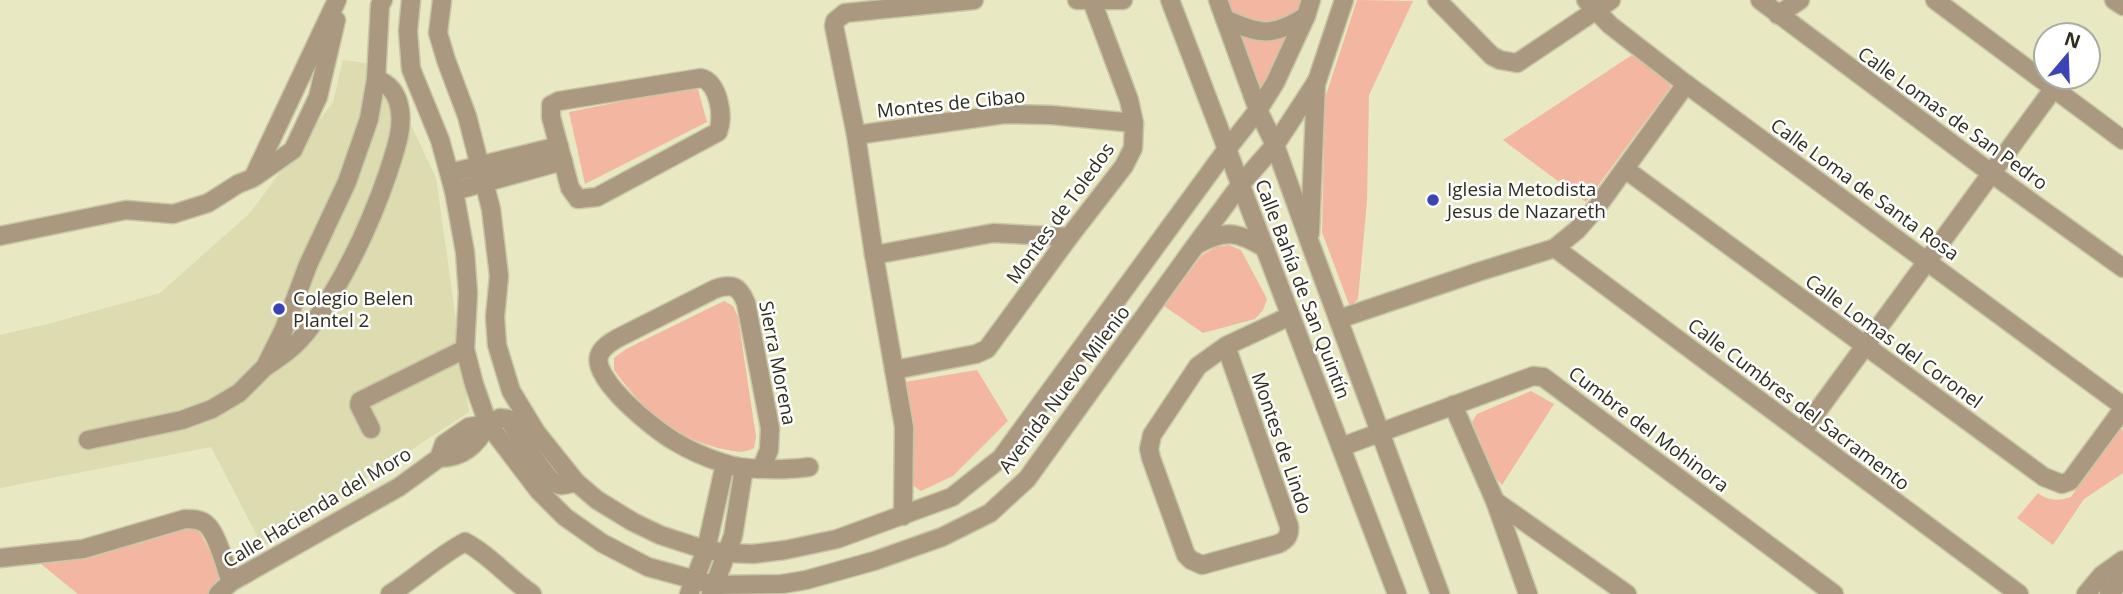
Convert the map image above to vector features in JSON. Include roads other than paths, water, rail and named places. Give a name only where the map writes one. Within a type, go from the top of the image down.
[{"type":"street","points":[[0,236],[126,210],[173,214],[208,203],[253,178],[293,150],[318,97],[339,0]]},
{"type":"street","points":[[265,367],[347,182],[369,119],[376,79],[380,5],[383,0]]},
{"type":"street","name":"Avenida Nuevo Milenio","points":[[411,0],[408,32],[411,69],[440,140],[454,191],[465,252],[468,293],[465,349],[488,424],[539,491],[565,517],[602,543],[648,567],[692,587],[712,589],[806,580],[874,561],[942,537],[989,513],[1027,479],[1241,184],[1275,145],[1317,81],[1344,0]]},
{"type":"street","name":"Avenida Nuevo Milenio","points":[[442,0],[438,33],[467,116],[491,209],[499,276],[495,317],[497,345],[511,391],[536,432],[576,482],[597,500],[660,535],[706,550],[753,554],[837,538],[903,516],[952,497],[1001,458],[1258,110],[1275,83],[1308,8]]},
{"type":"street","points":[[903,516],[904,427],[856,135],[834,32],[835,21],[845,13],[974,0]]},
{"type":"street","points":[[1077,0],[1123,0]]},
{"type":"street","name":"Calle Bahía de San Quintín","points":[[1170,0],[1397,594]]},
{"type":"street","name":"Calle Bahía de San Quintín","points":[[1218,0],[1258,110],[1275,145],[1440,594]]},
{"type":"street","points":[[1437,0],[1492,57],[1517,64],[1591,5],[1611,0]]},
{"type":"street","name":"Calle Lomas de San Pedro","points":[[1760,0],[2123,268]]},
{"type":"street","points":[[1777,15],[1800,0]]},
{"type":"street","points":[[1935,0],[2032,72]]},
{"type":"street","points":[[2114,0],[2123,6]]},
{"type":"street","name":"Montes de Toledos","points":[[894,370],[976,354],[987,349],[1124,166],[1133,148],[1134,122],[1129,100],[1092,1]]},
{"type":"street","name":"Calle Loma de Santa Rosa","points":[[1591,5],[1611,25],[1686,84],[2123,407]]},
{"type":"street","points":[[1225,19],[1248,30],[1267,33],[1289,27],[1308,8]]},
{"type":"street","points":[[88,440],[182,420],[212,409],[239,393],[265,367],[291,350],[309,329],[352,261],[381,194],[398,142],[400,112],[391,88],[376,79]]},
{"type":"street","points":[[701,79],[708,80],[713,86],[721,114],[718,132],[597,197],[578,199],[570,188],[561,154],[550,111],[555,102],[701,79]]},
{"type":"street","points":[[1310,243],[1317,81]]},
{"type":"street","points":[[1339,319],[1555,248],[1577,230],[1686,84]]},
{"type":"street","points":[[1802,432],[2051,91]]},
{"type":"street","points":[[2057,91],[2123,140]]},
{"type":"street","name":"Montes de Cibao","points":[[856,135],[1005,114],[1134,122]]},
{"type":"street","points":[[450,173],[482,174],[561,154]]},
{"type":"street","name":"Calle Lomas del Coronel","points":[[1625,169],[2044,477],[2062,484],[2070,481],[2123,407]]},
{"type":"street","points":[[454,191],[482,174]]},
{"type":"street","points":[[874,255],[993,233],[1069,237]]},
{"type":"street","points":[[1195,246],[1218,234],[1228,233],[1241,235],[1265,248]]},
{"type":"street","name":"Calle Cumbres del Sacramento","points":[[1555,248],[2019,594]]},
{"type":"street","name":"Sierra Morena","points":[[740,280],[770,428],[769,450],[762,467],[744,468],[725,464],[673,441],[644,420],[606,381],[594,352],[715,289],[740,280]]},
{"type":"street","name":"Montes de Lindo","points":[[1226,346],[1290,531],[1284,541],[1278,544],[1202,565],[1186,555],[1149,449],[1152,435],[1198,366],[1226,346],[1290,316]]},
{"type":"street","points":[[371,429],[359,405],[360,401],[465,349]]},
{"type":"street","name":"Cumbre del Mohinora","points":[[1341,447],[1532,376],[1543,377],[1834,594]]},
{"type":"street","points":[[1454,405],[1495,501],[1528,594]]},
{"type":"street","points":[[488,424],[500,418],[508,419],[556,483],[561,485],[576,482]]},
{"type":"street","name":"Calle Hacienda del Moro","points":[[224,588],[399,487],[439,458],[444,444],[469,428],[488,424]]},
{"type":"street","points":[[692,587],[706,550],[725,464]]},
{"type":"street","points":[[762,467],[788,470],[809,467]]},
{"type":"street","points":[[712,589],[733,536],[744,468]]},
{"type":"street","points":[[1495,501],[1627,594]]},
{"type":"street","points":[[0,558],[83,549],[185,519],[197,519],[206,524],[213,534],[224,588]]},
{"type":"street","points":[[390,594],[413,580],[467,534],[476,548],[532,594]]},
{"type":"street","points":[[2086,594],[2102,575],[2123,560]]},
{"type":"street","points":[[2109,594],[2123,579]]},
{"type":"place","name":"Iglesia Metodista Jesus de Nazareth","points":[[1433,200]]},
{"type":"place","name":"Colegio Belen Plantel 2","points":[[279,309]]}]
